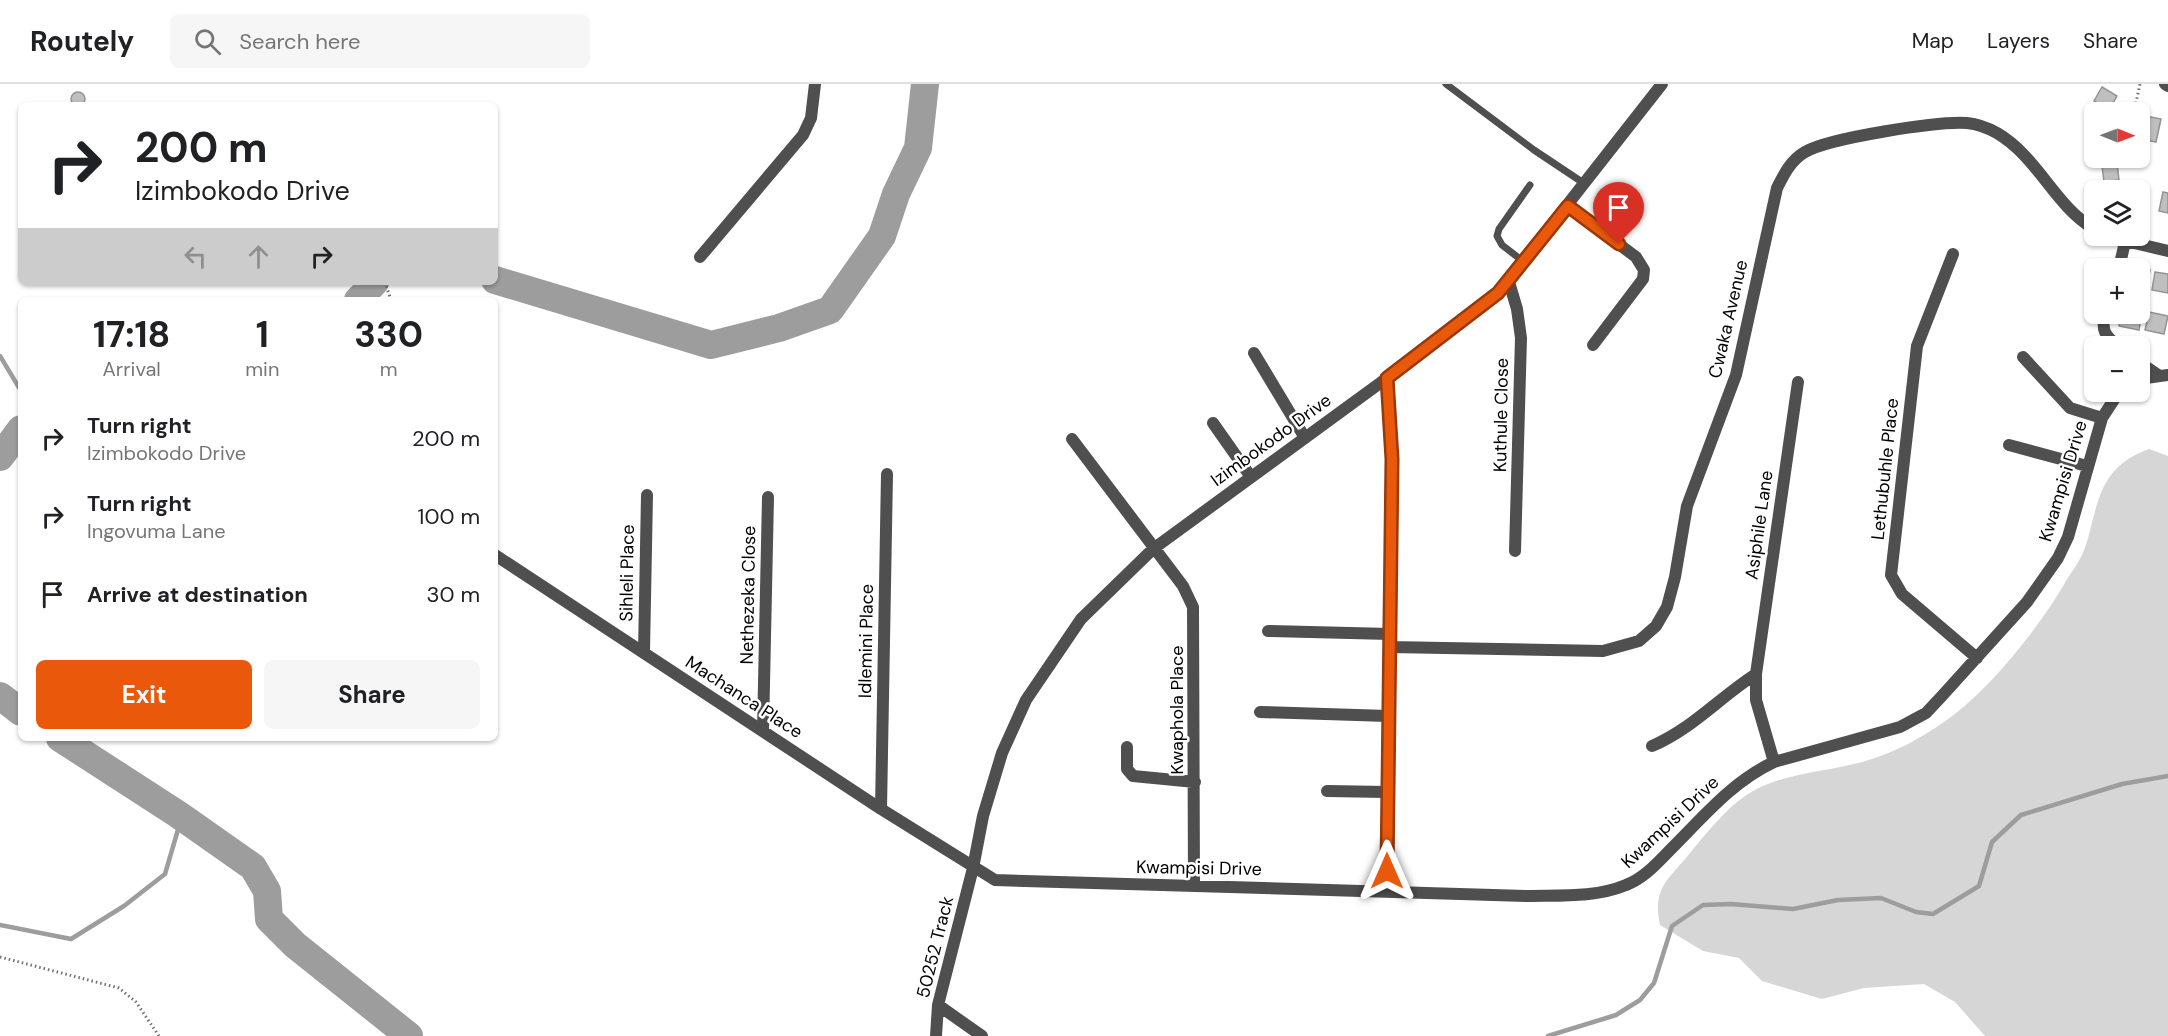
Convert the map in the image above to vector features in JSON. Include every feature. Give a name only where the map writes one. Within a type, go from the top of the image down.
[{"type":"street","points":[[700,257],[803,135],[812,118],[815,84]]},
{"type":"street","name":"Izimbokodo Drive","points":[[973,868],[991,784],[1026,700],[1081,619],[1153,549],[1473,314],[1509,282],[1662,84]]},
{"type":"street","name":"Cwaka Avenue","points":[[1390,647],[1603,651],[1629,646],[1656,626],[1670,596],[1692,492],[1736,375],[1777,188],[1793,162],[1803,153],[1830,143],[1940,124],[1969,123],[1984,127],[2011,142],[2026,156],[2066,207],[2084,222]]},
{"type":"street","points":[[1568,206],[1636,257],[1644,270],[1643,279],[1593,345]]},
{"type":"street","points":[[2144,246],[2168,251]]},
{"type":"street","name":"Lethubuhle Place","points":[[1953,254],[1917,346],[1890,575],[1902,594],[1977,658]]},
{"type":"street","name":"Kuthule Close","points":[[1509,282],[1517,309],[1521,338],[1515,551]]},
{"type":"street","points":[[1254,353],[1305,438]]},
{"type":"street","points":[[2024,357],[2070,408],[2102,418]]},
{"type":"street","points":[[1387,378],[1392,459],[1386,792],[1387,891]]},
{"type":"street","name":"Asiphile Lane","points":[[1774,762],[1756,700],[1756,674],[1798,382]]},
{"type":"street","name":"Kwampisi Drive","points":[[973,868],[987,877],[1005,882],[1566,895],[1607,891],[1625,886],[1655,865],[1731,788],[1757,770],[1774,762],[1914,721],[1941,697],[2027,602],[2058,558],[2068,537],[2102,418],[2112,402]]},
{"type":"street","points":[[1212,423],[1251,477]]},
{"type":"street","name":"Kwaphola Place","points":[[1072,439],[1183,586],[1194,607],[1194,885]]},
{"type":"street","points":[[2008,445],[2087,466]]},
{"type":"street","name":"Idlemini Place","points":[[880,809],[887,474]]},
{"type":"street","name":"Sihleli Place","points":[[644,652],[647,495]]},
{"type":"street","name":"Nethezeka Close","points":[[763,730],[768,497]]},
{"type":"street","name":"Machanca Place","points":[[498,557],[973,868]]},
{"type":"street","points":[[1268,632],[1390,634]]},
{"type":"street","points":[[1652,746],[1689,726],[1728,692],[1756,674]]},
{"type":"street","points":[[1260,712],[1388,716]]},
{"type":"street","points":[[1127,747],[1127,769],[1133,776],[1195,782]]},
{"type":"street","points":[[1327,790],[1386,792]]},
{"type":"street","name":"50252 Track","points":[[936,1036],[939,1005],[973,868]]},
{"type":"street","points":[[939,1005],[982,1036]]},
{"type":"lane","points":[[1446,84],[1534,150],[1585,184]]},
{"type":"lane","points":[[1524,262],[1502,245],[1497,236],[1499,229],[1530,185]]},
{"type":"path","points":[[2136,102],[2140,84]]},
{"type":"path","points":[[0,957],[119,988],[136,1002],[159,1036]]},
{"type":"shaded area","points":[[2149,449],[2168,456],[2168,1036],[1985,1036],[1955,1002],[1924,984],[1864,988],[1822,999],[1762,981],[1739,958],[1703,951],[1660,925],[1658,904],[1667,881],[1717,821],[1744,797],[1781,779],[1857,763],[1890,752],[1933,729],[1976,696],[2026,639],[2077,564],[2086,545],[2098,500],[2111,476],[2132,456]]},
{"type":"building","points":[[2102,87],[2117,96],[2114,102],[2094,101]]},
{"type":"building","points":[[75,92],[81,92],[85,96],[85,102],[71,102],[71,96]]},
{"type":"building","points":[[2150,117],[2161,119],[2156,142],[2150,141]]},
{"type":"building","points":[[2102,168],[2118,168],[2119,180],[2104,180]]},
{"type":"building","points":[[2163,192],[2168,193],[2168,213],[2159,211]]},
{"type":"building","points":[[2155,272],[2168,274],[2168,293],[2152,290]]},
{"type":"building","points":[[2150,312],[2168,316],[2164,334],[2145,330],[2146,324],[2150,324]]},
{"type":"building","points":[[2119,324],[2140,324],[2139,330],[2119,326]]},
{"type":"waterway","points":[[498,281],[711,345],[779,328],[830,310],[882,236],[896,194],[918,148],[925,84]]},
{"type":"waterway","points":[[361,297],[372,285]]},
{"type":"waterway","points":[[0,356],[18,386]]},
{"type":"waterway","points":[[0,457],[18,433]]},
{"type":"waterway","points":[[0,696],[18,710]]},
{"type":"waterway","points":[[65,741],[179,815],[253,867],[267,891],[269,919],[295,945],[409,1036]]},
{"type":"waterway","points":[[1548,1036],[1616,1015],[1640,1000],[1654,983],[1672,926],[1703,905],[1731,904],[1793,909],[1838,900],[1881,898],[1916,912],[1933,914],[1979,886],[1992,842],[2021,815],[2122,784],[2168,776]]},
{"type":"waterway","points":[[0,925],[71,939],[124,906],[165,874],[182,816]]},
{"type":"route","points":[[1387,871],[1386,792],[1392,459],[1387,378],[1498,293],[1568,206],[1619,244]]}]
